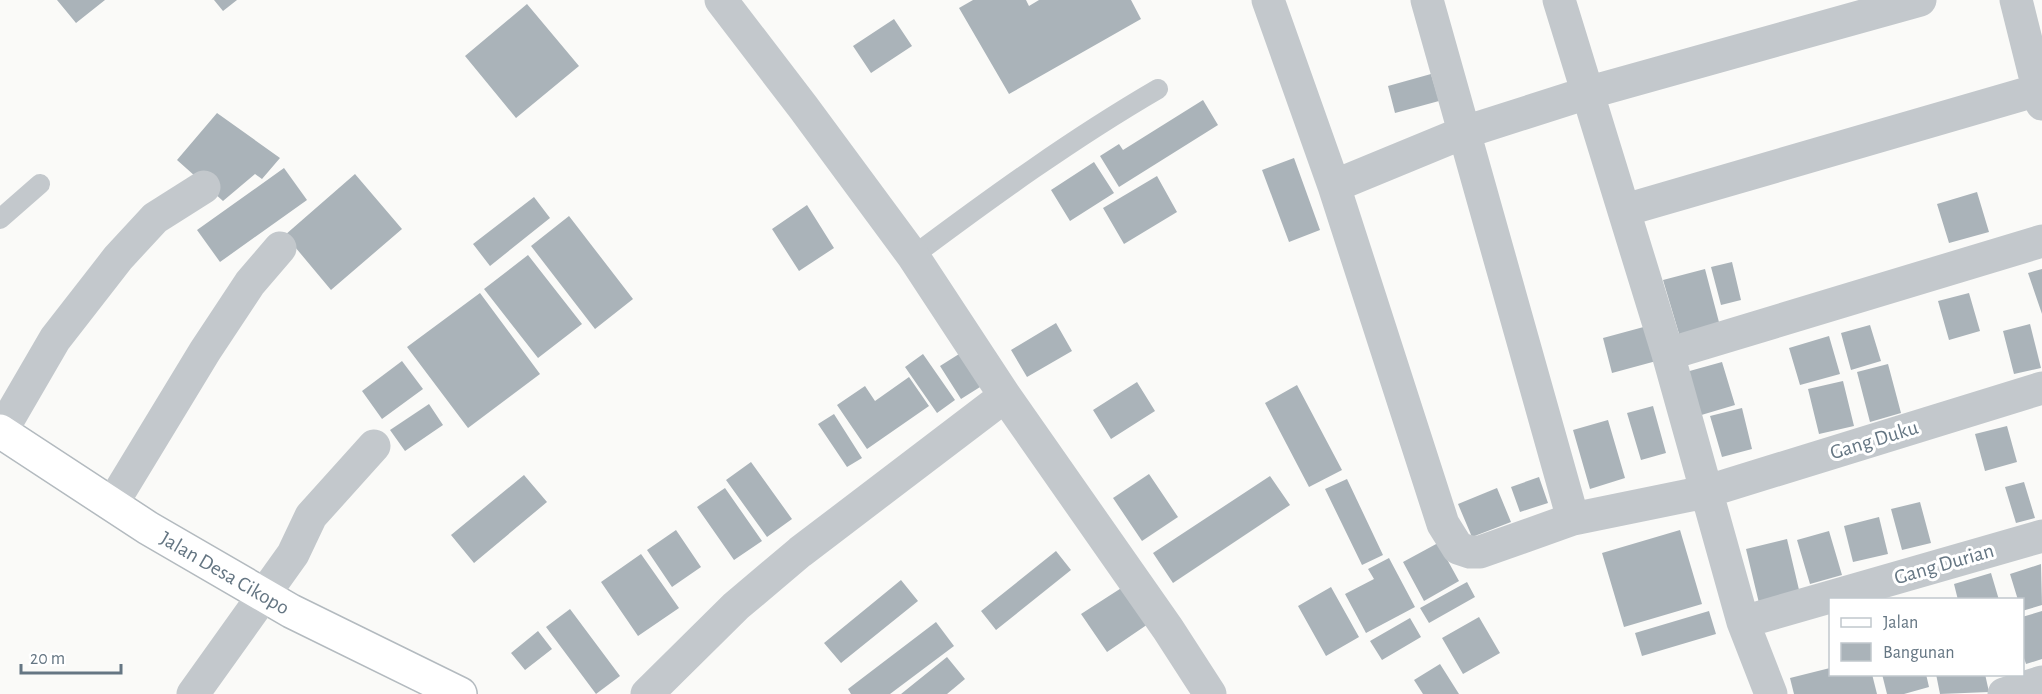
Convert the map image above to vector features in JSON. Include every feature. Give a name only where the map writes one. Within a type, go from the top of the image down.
[{"type":"main road","name":"Jalan Desa Cikopo","points":[[1,432],[148,528],[291,611],[460,694]]},
{"type":"street","points":[[721,0],[912,256],[1005,396],[1168,629],[1210,694]]},
{"type":"street","name":"Gang Duku","points":[[1268,0],[1334,186],[1443,524],[1452,542],[1462,551],[1480,552],[1573,519],[1705,492],[2042,388]]},
{"type":"street","points":[[1426,0],[1573,519]]},
{"type":"street","points":[[1559,0],[1668,354],[1743,622],[1771,694]]},
{"type":"street","points":[[1334,186],[1465,132],[1587,93],[1920,0]]},
{"type":"street","points":[[1625,210],[2040,97],[2016,0]]},
{"type":"street","points":[[1,432],[55,339],[118,258],[155,218],[204,187]]},
{"type":"street","points":[[1668,354],[2042,241]]},
{"type":"street","points":[[112,504],[243,292],[280,248]]},
{"type":"street","points":[[647,694],[736,606],[800,552],[1005,396]]},
{"type":"street","points":[[194,694],[293,554],[311,516],[374,446]]},
{"type":"street","name":"Gang Durian","points":[[1743,622],[2042,536]]},
{"type":"street","points":[[2004,694],[2042,682]]},
{"type":"lane","points":[[912,256],[978,207],[1095,127],[1158,89]]},
{"type":"lane","points":[[0,219],[40,184]]},
{"type":"building","points":[[57,0],[105,0],[76,23]]},
{"type":"building","points":[[214,0],[237,0],[223,11]]},
{"type":"building","points":[[973,0],[1026,0],[1029,6],[1039,0],[1131,0],[1141,19],[1009,94],[959,8]]},
{"type":"building","points":[[527,4],[579,66],[516,118],[465,56]]},
{"type":"building","points":[[894,19],[912,46],[871,73],[853,46]]},
{"type":"building","points":[[1431,74],[1439,101],[1395,113],[1388,86]]},
{"type":"building","points":[[1203,100],[1218,125],[1119,187],[1100,156],[1119,144],[1123,150]]},
{"type":"building","points":[[217,113],[280,158],[262,179],[255,174],[223,201],[177,160]]},
{"type":"building","points":[[1294,158],[1320,230],[1289,242],[1262,170]]},
{"type":"building","points":[[1094,162],[1114,193],[1070,221],[1051,190]]},
{"type":"building","points":[[284,168],[307,200],[220,262],[197,230]]},
{"type":"building","points":[[355,174],[402,229],[331,290],[285,235]]},
{"type":"building","points":[[1157,176],[1177,212],[1124,244],[1103,208]]},
{"type":"building","points":[[1977,192],[1989,232],[1949,243],[1937,204]]},
{"type":"building","points":[[534,197],[550,218],[490,266],[473,244]]},
{"type":"building","points":[[807,205],[834,248],[799,271],[772,229]]},
{"type":"building","points":[[569,216],[633,299],[595,329],[531,246]]},
{"type":"building","points":[[528,255],[582,324],[538,358],[484,289]]},
{"type":"building","points":[[1732,262],[1741,300],[1721,305],[1711,267]]},
{"type":"building","points":[[1705,269],[1720,326],[1680,337],[1663,280]]},
{"type":"building","points":[[2042,269],[2042,314],[2028,273]]},
{"type":"building","points":[[480,293],[540,374],[468,428],[407,347]]},
{"type":"building","points":[[1969,293],[1980,331],[1949,340],[1938,301]]},
{"type":"building","points":[[1056,323],[1072,351],[1027,377],[1011,350]]},
{"type":"building","points":[[2030,324],[2041,368],[2014,374],[2003,331]]},
{"type":"building","points":[[1651,325],[1660,360],[1612,373],[1603,338]]},
{"type":"building","points":[[1870,325],[1881,361],[1851,370],[1841,333]]},
{"type":"building","points":[[1829,336],[1840,374],[1800,385],[1789,348]]},
{"type":"building","points":[[967,349],[988,382],[961,399],[940,366]]},
{"type":"building","points":[[923,354],[955,400],[937,413],[905,367]]},
{"type":"building","points":[[402,361],[423,389],[382,419],[362,391]]},
{"type":"building","points":[[1722,362],[1735,405],[1698,416],[1686,372]]},
{"type":"building","points":[[1888,364],[1901,413],[1870,422],[1857,372]]},
{"type":"building","points":[[909,377],[929,406],[867,449],[837,405],[865,386],[875,401]]},
{"type":"building","points":[[1843,381],[1854,426],[1819,434],[1808,389]]},
{"type":"building","points":[[1137,382],[1155,411],[1111,439],[1093,410]]},
{"type":"building","points":[[1297,385],[1342,470],[1309,487],[1265,403]]},
{"type":"building","points":[[429,404],[443,425],[405,451],[390,430]]},
{"type":"building","points":[[1653,406],[1666,453],[1641,460],[1627,413]]},
{"type":"building","points":[[1742,408],[1752,449],[1722,457],[1710,416]]},
{"type":"building","points":[[834,414],[862,458],[847,467],[818,424]]},
{"type":"building","points":[[1608,420],[1625,478],[1590,489],[1573,430]]},
{"type":"building","points":[[2007,426],[2017,462],[1985,471],[1975,434]]},
{"type":"building","points":[[751,462],[792,519],[767,537],[726,480]]},
{"type":"building","points":[[1149,474],[1178,517],[1142,541],[1113,498]]},
{"type":"building","points":[[524,475],[547,502],[474,563],[451,535]]},
{"type":"building","points":[[1270,476],[1290,505],[1173,583],[1153,553]]},
{"type":"building","points":[[1539,477],[1548,503],[1520,512],[1511,487]]},
{"type":"building","points":[[1347,479],[1383,555],[1362,565],[1325,489]]},
{"type":"building","points":[[2024,482],[2035,518],[2016,523],[2005,487]]},
{"type":"building","points":[[725,488],[762,541],[734,560],[697,507]]},
{"type":"building","points":[[1497,488],[1511,522],[1472,537],[1458,504]]},
{"type":"building","points":[[1920,502],[1931,543],[1902,550],[1891,509]]},
{"type":"building","points":[[1879,517],[1888,554],[1853,562],[1844,526]]},
{"type":"building","points":[[676,530],[701,567],[672,587],[647,550]]},
{"type":"building","points":[[1680,530],[1702,604],[1624,627],[1602,553]]},
{"type":"building","points":[[1829,531],[1842,575],[1810,584],[1797,540]]},
{"type":"building","points":[[1787,539],[1800,594],[1759,603],[1746,549]]},
{"type":"building","points":[[1438,543],[1459,581],[1424,601],[1403,562]]},
{"type":"building","points":[[1056,551],[1071,570],[996,630],[981,611]]},
{"type":"building","points":[[641,554],[679,608],[638,636],[601,582]]},
{"type":"building","points":[[1389,558],[1415,607],[1366,633],[1345,594],[1374,579],[1368,569]]},
{"type":"building","points":[[2041,564],[2042,605],[2024,610],[2024,598],[2017,598],[2010,574]]},
{"type":"building","points":[[1991,573],[1998,598],[1958,598],[1954,584]]},
{"type":"building","points":[[901,580],[918,601],[841,663],[824,643]]},
{"type":"building","points":[[1467,582],[1475,597],[1429,623],[1420,608]]},
{"type":"building","points":[[1126,585],[1151,622],[1107,652],[1081,614]]},
{"type":"building","points":[[1331,587],[1359,637],[1326,656],[1298,606]]},
{"type":"building","points":[[570,609],[620,676],[596,694],[546,627]]},
{"type":"building","points":[[1709,611],[1716,634],[1642,656],[1635,633]]},
{"type":"building","points":[[2042,611],[2042,659],[2026,664],[2024,658],[2024,616]]},
{"type":"building","points":[[1479,617],[1500,653],[1463,674],[1442,638]]},
{"type":"building","points":[[1410,618],[1421,637],[1382,660],[1370,641]]},
{"type":"building","points":[[936,622],[954,646],[890,694],[851,694],[848,689]]},
{"type":"building","points":[[538,631],[552,649],[525,670],[511,653]]},
{"type":"building","points":[[947,657],[965,679],[947,694],[901,694]]},
{"type":"building","points":[[1440,664],[1459,694],[1423,694],[1414,680]]},
{"type":"building","points":[[1829,668],[1829,676],[1872,676],[1877,694],[1794,694],[1790,678]]},
{"type":"building","points":[[1882,676],[1926,676],[1929,687],[1904,694],[1887,694]]},
{"type":"building","points":[[1936,676],[1985,676],[1989,692],[1940,694]]}]
